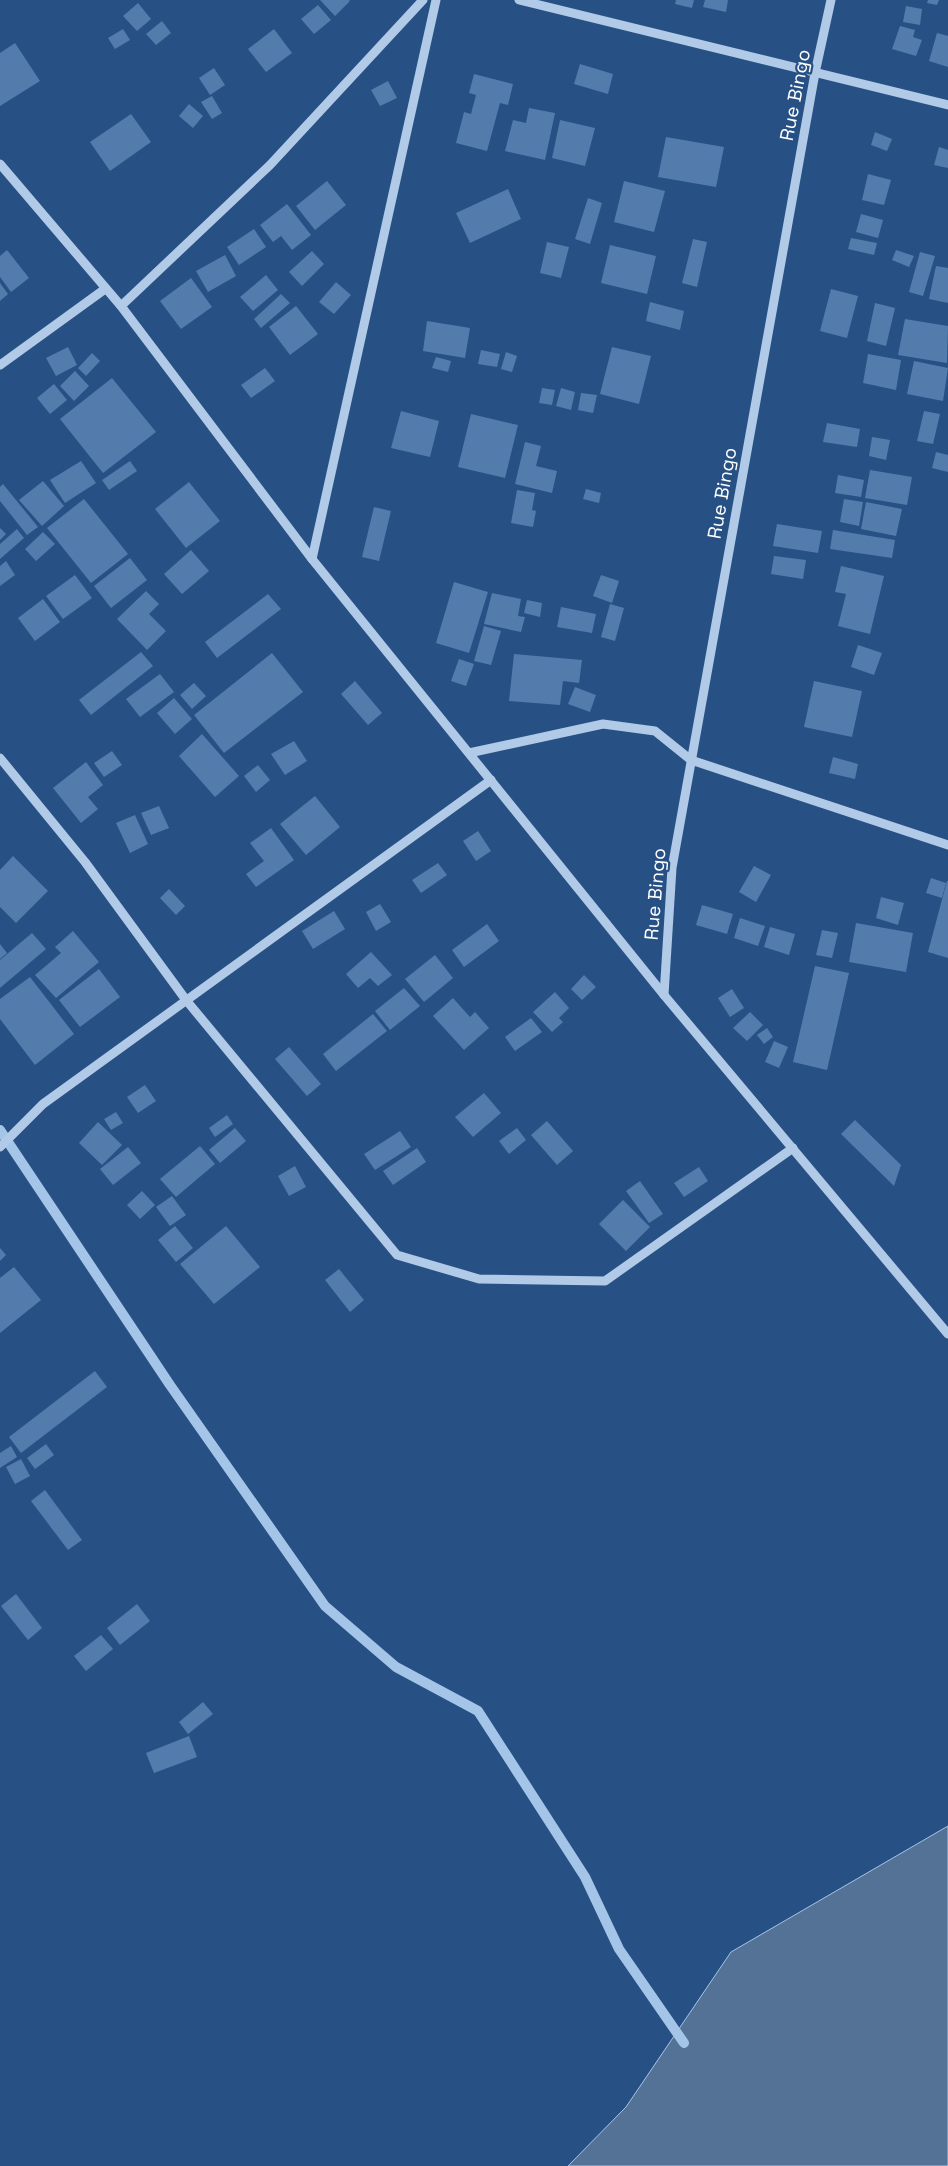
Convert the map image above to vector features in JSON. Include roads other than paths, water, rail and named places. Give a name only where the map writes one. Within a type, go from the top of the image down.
[{"type":"street","points":[[121,306],[270,166],[423,0]]},
{"type":"street","points":[[312,559],[436,0]]},
{"type":"street","points":[[518,0],[948,105]]},
{"type":"street","name":"Rue Bingo","points":[[664,995],[672,868],[815,73],[832,0]]},
{"type":"street","points":[[0,164],[121,306],[312,559],[664,995],[948,1334]]},
{"type":"street","points":[[0,365],[105,288]]},
{"type":"street","points":[[469,753],[603,724],[655,731],[691,760],[948,845]]},
{"type":"street","points":[[0,758],[85,862],[186,1000],[398,1255],[479,1279],[604,1281],[793,1148]]},
{"type":"street","points":[[0,1147],[42,1104],[491,780]]},
{"type":"water","points":[[948,1826],[948,2166],[568,2166],[626,2107],[731,1952]]},
{"type":"waterway","points":[[0,1130],[170,1385],[325,1606],[396,1667],[478,1711],[585,1877],[619,1949],[684,2043]]}]
